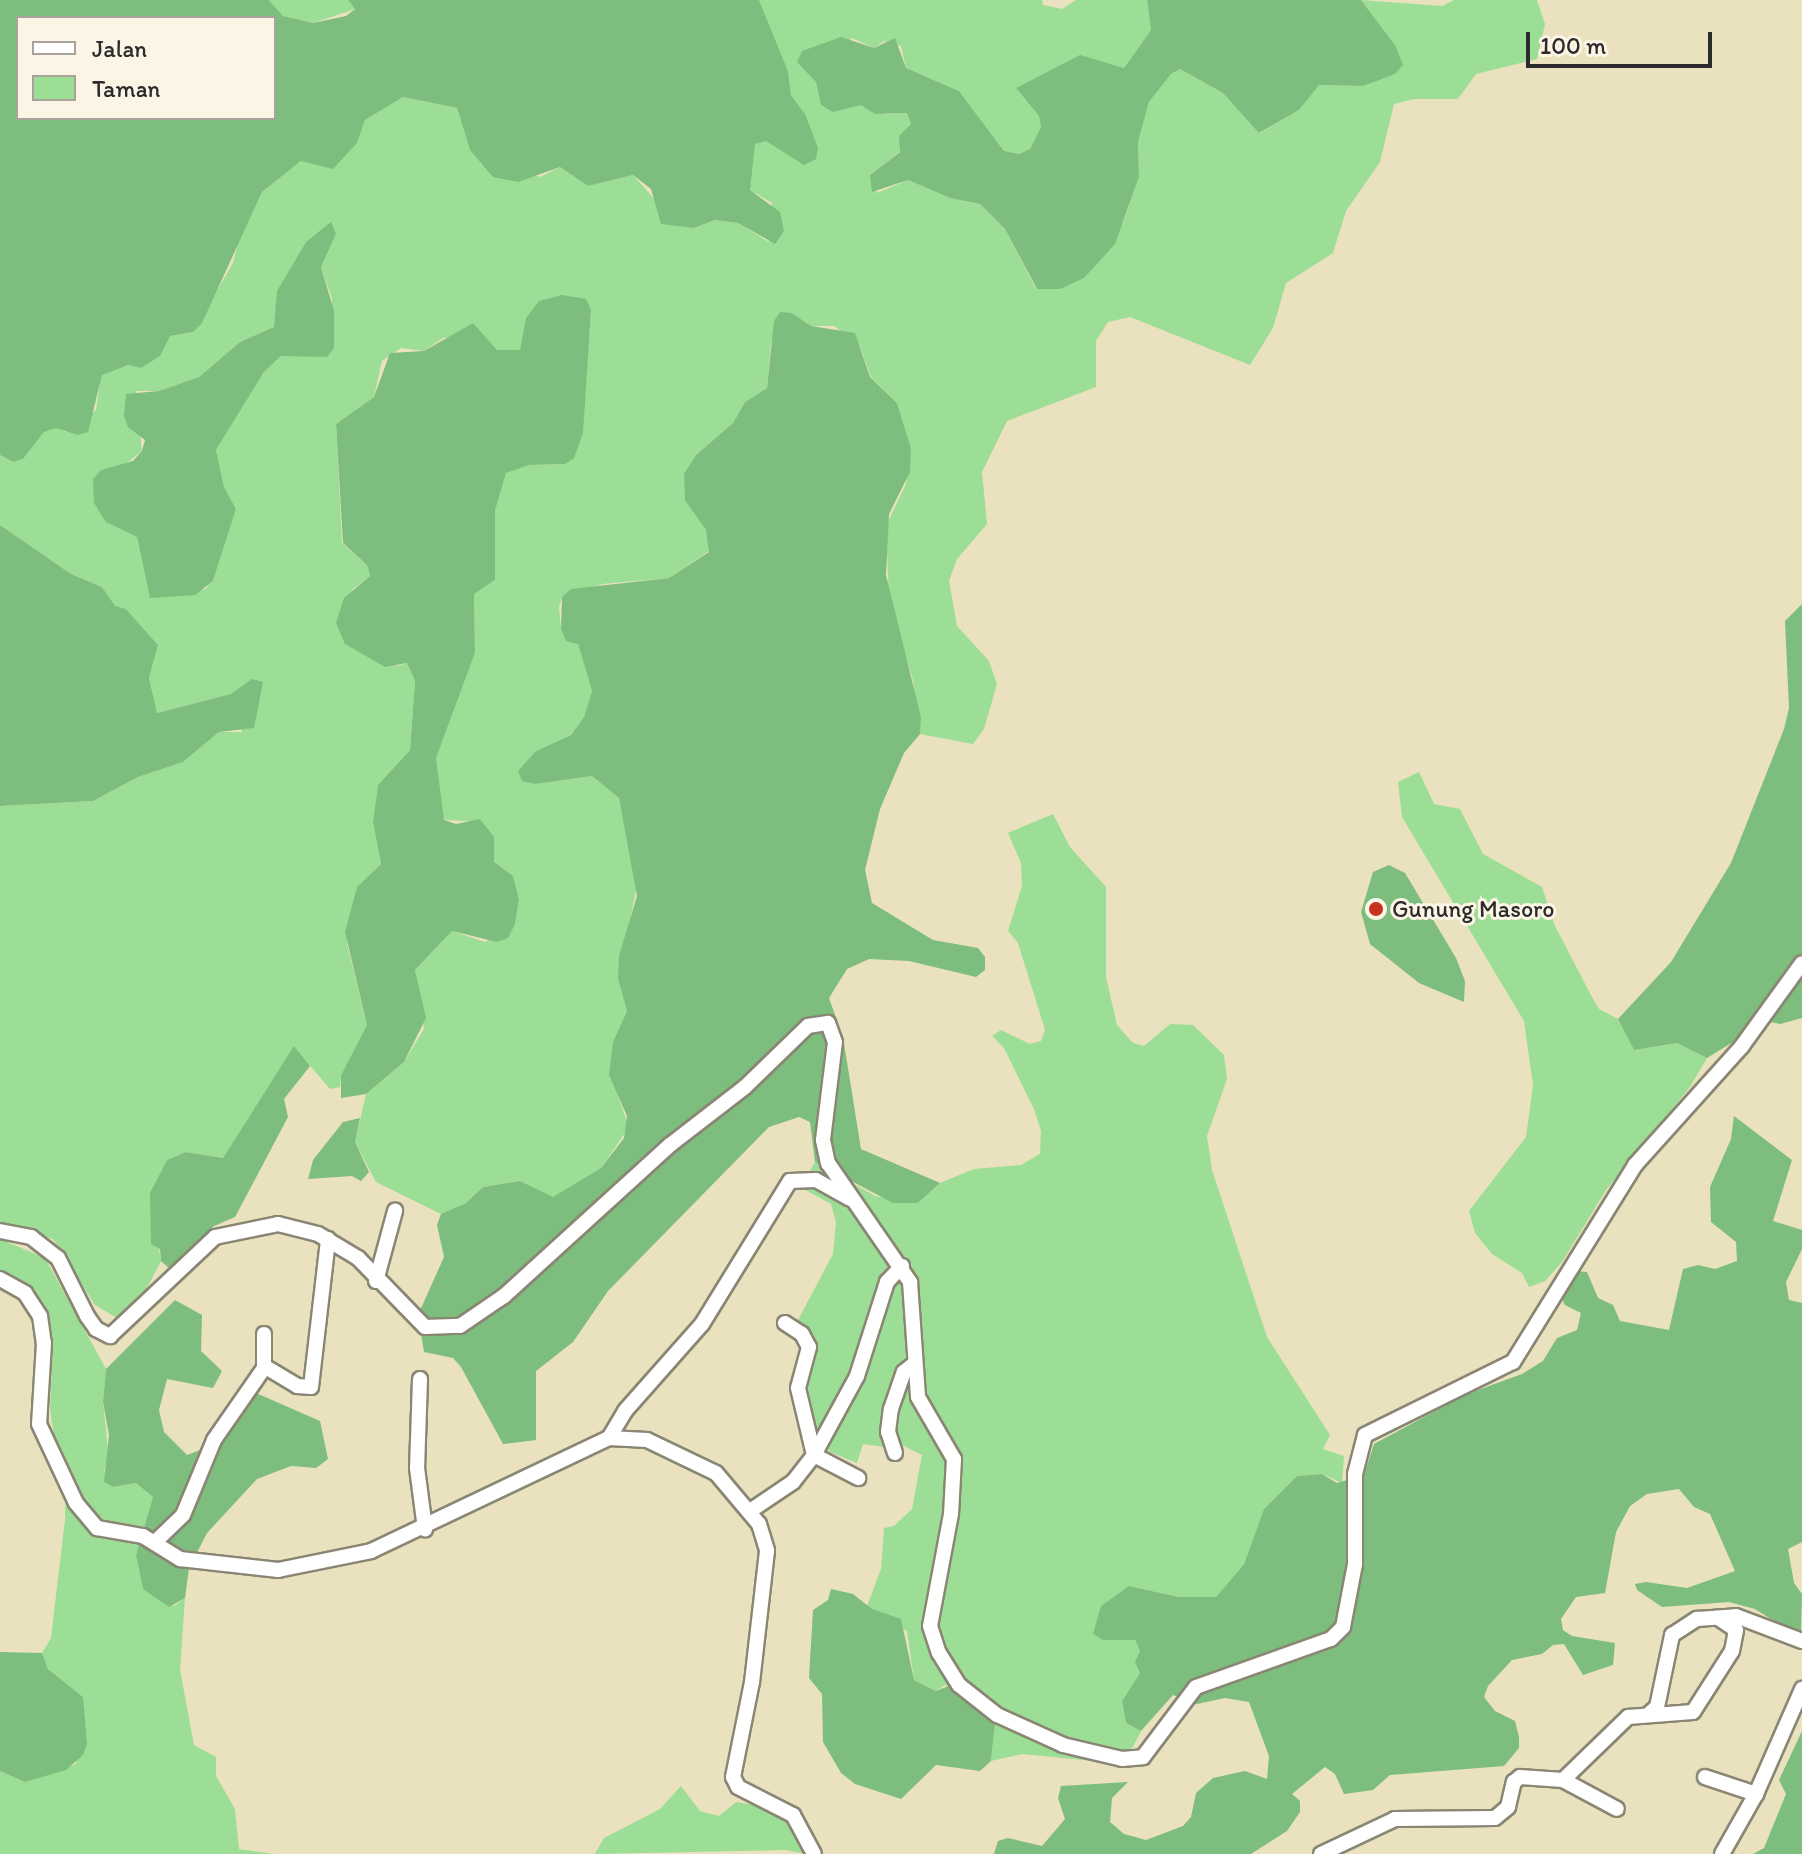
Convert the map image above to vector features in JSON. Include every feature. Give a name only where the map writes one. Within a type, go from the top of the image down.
[{"type":"street","points":[[0,1231],[31,1237],[58,1258],[87,1316],[96,1329],[110,1336],[215,1237],[229,1231],[278,1224],[328,1239],[358,1258],[376,1281],[425,1327],[442,1329],[471,1321],[818,1021],[828,1023],[835,1042],[824,1125],[828,1163],[902,1266],[913,1296],[914,1364],[921,1409],[954,1459],[951,1514],[930,1626],[948,1672],[997,1715],[1063,1745],[1122,1759],[1143,1757],[1196,1687],[1331,1639],[1343,1627],[1355,1564],[1355,1474],[1365,1435],[1513,1362],[1635,1165],[1742,1046],[1802,963]]},
{"type":"street","points":[[609,1438],[625,1411],[702,1324],[790,1181],[816,1180],[857,1203]]},
{"type":"street","points":[[376,1281],[395,1211]]},
{"type":"street","points":[[264,1366],[297,1386],[311,1387],[328,1239]]},
{"type":"street","points":[[750,1511],[793,1482],[814,1455],[857,1376],[887,1282],[902,1266]]},
{"type":"street","points":[[0,1279],[25,1293],[40,1316],[44,1343],[39,1424],[76,1503],[97,1528],[154,1543],[180,1559],[278,1570],[340,1560],[425,1529],[609,1438],[647,1440],[690,1457],[725,1481],[750,1511],[767,1551],[752,1682],[733,1777],[738,1787],[793,1815],[814,1854]]},
{"type":"street","points":[[785,1323],[802,1334],[809,1347],[798,1388],[814,1455],[858,1478]]},
{"type":"street","points":[[154,1543],[183,1515],[214,1440],[264,1366],[264,1334]]},
{"type":"street","points":[[895,1453],[888,1432],[891,1409],[904,1372],[914,1364]]},
{"type":"street","points":[[420,1379],[417,1468],[425,1529]]},
{"type":"street","points":[[1650,1713],[1657,1707],[1672,1635],[1697,1619],[1736,1616],[1802,1641]]},
{"type":"street","points":[[1563,1780],[1625,1719],[1650,1713],[1675,1717],[1693,1712],[1734,1642],[1736,1630],[1718,1618]]},
{"type":"street","points":[[1722,1854],[1756,1794],[1802,1689]]},
{"type":"street","points":[[1705,1777],[1756,1794]]},
{"type":"street","points":[[1321,1854],[1395,1819],[1486,1821],[1508,1807],[1515,1778],[1563,1780],[1617,1809]]},
{"type":"green space","points":[[0,0],[269,0],[283,16],[313,23],[346,16],[355,9],[348,0],[759,0],[788,71],[791,95],[805,114],[818,148],[816,159],[804,165],[766,141],[755,144],[750,190],[780,212],[784,231],[775,244],[738,223],[715,220],[694,228],[661,224],[651,189],[633,175],[588,186],[560,167],[518,182],[493,177],[470,150],[457,108],[403,97],[365,120],[357,143],[333,169],[301,161],[262,192],[202,323],[193,332],[170,336],[160,356],[141,368],[129,365],[102,375],[88,432],[78,435],[56,428],[44,432],[23,459],[13,462],[0,455]]},
{"type":"green space","points":[[269,0],[348,0],[355,9],[313,23],[283,16]]},
{"type":"green space","points":[[759,0],[1042,0],[1043,5],[1062,9],[1076,0],[1147,0],[1151,30],[1124,68],[1080,56],[1016,88],[1039,116],[1041,127],[1030,149],[1019,154],[1004,151],[959,91],[906,68],[901,46],[884,41],[874,48],[852,38],[816,82],[821,105],[861,105],[886,114],[907,113],[911,124],[899,152],[870,175],[877,193],[908,180],[950,198],[980,204],[1005,229],[1036,289],[1123,223],[1139,177],[1138,142],[1149,102],[1171,74],[1180,69],[1223,93],[1260,133],[1299,110],[1318,85],[1363,86],[1395,45],[1361,0],[1442,6],[1454,0],[1537,0],[1545,24],[1537,59],[1476,74],[1458,99],[1414,99],[1394,104],[1380,162],[1346,211],[1333,253],[1286,283],[1273,328],[1250,365],[1130,317],[1108,322],[1096,341],[1096,387],[1007,421],[982,472],[987,524],[957,559],[949,581],[957,626],[989,661],[997,684],[984,729],[973,744],[920,734],[913,680],[889,600],[886,526],[906,484],[911,448],[897,403],[871,377],[859,344],[834,326],[811,326],[792,313],[771,343],[767,388],[745,402],[733,423],[696,455],[700,519],[711,541],[709,551],[669,578],[602,584],[562,597],[559,607],[561,629],[578,644],[592,691],[584,717],[571,735],[536,751],[534,784],[592,776],[619,798],[637,886],[618,979],[627,1011],[613,1042],[618,1096],[629,1127],[601,1168],[553,1198],[520,1181],[483,1187],[466,1203],[441,1214],[376,1182],[355,1142],[366,1094],[404,1062],[424,1029],[415,970],[452,931],[485,942],[515,924],[519,899],[513,876],[494,862],[492,850],[468,821],[445,820],[439,809],[436,757],[475,653],[474,594],[495,580],[495,511],[506,472],[529,465],[565,464],[585,396],[591,310],[525,329],[520,350],[497,350],[481,334],[443,338],[424,351],[401,348],[382,361],[374,397],[336,424],[342,543],[367,565],[370,576],[352,590],[345,644],[375,660],[397,666],[407,663],[415,681],[410,750],[378,785],[373,822],[381,864],[357,887],[347,944],[367,1025],[341,1075],[340,1087],[330,1089],[294,1047],[223,1158],[186,1152],[167,1160],[150,1194],[161,1261],[145,1292],[117,1318],[95,1305],[53,1239],[0,1223],[0,806],[93,801],[138,777],[183,762],[219,732],[242,732],[231,694],[157,713],[149,678],[158,645],[126,609],[115,607],[102,587],[71,574],[0,525],[0,455],[12,462],[23,459],[44,432],[56,427],[66,432],[96,410],[101,375],[130,365],[170,336],[193,332],[233,263],[241,230],[262,192],[301,161],[357,143],[365,120],[403,97],[457,108],[470,150],[540,177],[560,167],[588,186],[633,175],[657,202],[694,228],[715,220],[738,223],[769,242],[772,203],[750,190],[749,156],[755,144],[766,140],[776,147],[805,114],[791,95],[788,71]],"holes":[[[336,234],[321,267],[332,299],[327,357],[293,353],[281,356],[264,372],[216,450],[224,487],[236,509],[213,581],[205,589],[150,597],[137,537],[117,527],[101,470],[123,466],[142,451],[136,391],[159,391],[199,377],[240,342],[274,327],[278,291],[306,242]]]},
{"type":"green space","points":[[1147,0],[1361,0],[1395,45],[1403,65],[1395,74],[1363,86],[1319,85],[1299,110],[1259,133],[1223,93],[1180,69],[1171,74],[1149,102],[1138,142],[1139,177],[1115,244],[1084,278],[1060,289],[1037,289],[1005,229],[980,204],[950,198],[908,180],[872,192],[870,175],[900,152],[899,136],[911,124],[907,113],[875,114],[861,105],[833,112],[821,105],[816,82],[797,62],[802,51],[841,37],[874,48],[895,38],[906,68],[959,91],[1004,151],[1019,154],[1030,149],[1041,127],[1039,116],[1016,88],[1080,55],[1124,68],[1151,30]]},
{"type":"green space","points":[[331,222],[336,234],[321,267],[334,311],[334,348],[327,357],[281,356],[264,372],[216,450],[224,487],[236,509],[213,581],[195,595],[150,598],[137,537],[106,522],[94,503],[93,479],[101,470],[133,461],[142,451],[145,440],[128,427],[124,416],[126,394],[159,391],[199,377],[240,342],[274,327],[277,291],[306,242]]},
{"type":"green space","points":[[562,295],[586,299],[591,310],[583,433],[574,458],[565,464],[529,465],[506,473],[495,511],[495,580],[474,594],[475,653],[436,758],[444,820],[456,824],[480,819],[494,837],[494,862],[513,876],[519,899],[515,924],[508,938],[497,942],[452,931],[415,970],[426,1018],[404,1062],[366,1094],[341,1098],[341,1075],[367,1025],[345,932],[357,887],[381,864],[373,822],[378,785],[410,750],[415,681],[407,663],[385,667],[345,644],[336,623],[344,598],[370,576],[367,565],[343,543],[336,424],[374,397],[390,353],[424,351],[473,323],[497,350],[520,350],[526,318],[539,301]]},
{"type":"green space","points":[[780,312],[792,313],[811,326],[855,333],[870,377],[897,403],[911,448],[910,472],[889,514],[886,575],[921,717],[920,734],[904,753],[880,809],[865,870],[872,903],[933,940],[978,948],[985,957],[985,970],[976,977],[909,961],[869,959],[847,969],[829,998],[843,1037],[861,1149],[940,1183],[918,1203],[893,1203],[815,1162],[810,1122],[799,1117],[769,1127],[608,1291],[573,1342],[536,1371],[536,1440],[503,1444],[461,1367],[453,1358],[424,1352],[418,1315],[444,1257],[437,1225],[441,1214],[466,1203],[483,1187],[520,1181],[553,1197],[601,1168],[624,1138],[627,1116],[609,1075],[613,1042],[627,1011],[618,979],[619,956],[637,896],[619,798],[592,776],[535,784],[522,781],[518,771],[536,751],[571,735],[584,717],[592,691],[578,644],[566,641],[561,629],[562,597],[571,589],[669,578],[709,552],[706,530],[685,500],[684,474],[696,455],[733,423],[745,402],[767,388],[774,321]]},
{"type":"green space","points":[[0,525],[71,574],[102,587],[115,606],[126,609],[158,645],[149,678],[157,713],[231,694],[252,679],[263,682],[254,728],[219,732],[183,762],[138,777],[93,801],[0,806]]},
{"type":"green space","points":[[1802,604],[1802,1018],[1780,1024],[1752,1018],[1733,1042],[1707,1058],[1677,1043],[1634,1050],[1618,1019],[1671,962],[1731,863],[1784,729],[1789,708],[1785,621]]},
{"type":"green space","points":[[1419,772],[1434,804],[1460,809],[1483,854],[1542,887],[1555,926],[1593,999],[1599,1009],[1618,1019],[1634,1050],[1677,1043],[1707,1058],[1690,1087],[1606,1190],[1562,1262],[1545,1281],[1529,1287],[1522,1273],[1492,1254],[1475,1233],[1469,1211],[1526,1137],[1533,1085],[1524,1021],[1402,817],[1398,782]]},
{"type":"green space","points":[[1053,814],[1070,847],[1106,887],[1106,977],[1117,1025],[1133,1043],[1144,1046],[1170,1024],[1193,1025],[1224,1055],[1227,1079],[1207,1136],[1212,1170],[1267,1337],[1330,1435],[1323,1449],[1344,1456],[1342,1483],[1322,1474],[1297,1476],[1264,1509],[1244,1564],[1216,1597],[1179,1597],[1129,1586],[1103,1640],[1135,1640],[1140,1651],[1140,1673],[1122,1701],[1126,1723],[1141,1731],[1124,1764],[1022,1754],[991,1761],[995,1723],[945,1685],[936,1691],[914,1680],[907,1631],[867,1606],[881,1569],[884,1528],[894,1526],[912,1509],[922,1455],[896,1442],[884,1447],[863,1444],[857,1463],[830,1452],[811,1431],[807,1373],[815,1338],[798,1320],[833,1254],[836,1222],[831,1204],[800,1187],[815,1162],[875,1196],[918,1203],[940,1183],[974,1169],[1021,1165],[1040,1154],[1041,1131],[1034,1109],[1004,1048],[992,1036],[1001,1030],[1030,1044],[1041,1041],[1045,1030],[1018,943],[1008,931],[1022,886],[1021,863],[1008,833]]},
{"type":"green space","points":[[1389,865],[1405,873],[1456,958],[1465,981],[1464,1002],[1419,983],[1370,944],[1361,912],[1373,872]]},
{"type":"green space","points":[[294,1046],[310,1066],[284,1099],[288,1117],[235,1217],[214,1226],[169,1268],[161,1261],[160,1249],[151,1244],[150,1193],[167,1160],[186,1152],[223,1158]]},
{"type":"green space","points":[[1734,1116],[1792,1160],[1773,1221],[1802,1230],[1802,1249],[1786,1282],[1789,1300],[1802,1303],[1802,1542],[1788,1549],[1794,1583],[1802,1594],[1801,1632],[1790,1631],[1755,1609],[1729,1602],[1662,1607],[1637,1590],[1635,1584],[1646,1582],[1687,1588],[1735,1571],[1710,1514],[1694,1507],[1679,1489],[1647,1494],[1630,1506],[1616,1532],[1605,1593],[1576,1597],[1561,1619],[1563,1630],[1572,1636],[1615,1643],[1613,1665],[1583,1675],[1564,1644],[1553,1645],[1542,1654],[1512,1660],[1488,1686],[1484,1697],[1495,1711],[1515,1721],[1519,1737],[1519,1748],[1504,1766],[1390,1775],[1373,1790],[1344,1794],[1335,1774],[1325,1767],[1292,1794],[1300,1801],[1300,1812],[1287,1831],[1251,1854],[994,1854],[998,1841],[1008,1838],[1042,1846],[1065,1819],[1058,1798],[1061,1786],[1128,1782],[1112,1798],[1110,1822],[1124,1834],[1146,1840],[1183,1826],[1191,1817],[1196,1793],[1213,1778],[1245,1771],[1267,1779],[1269,1756],[1249,1702],[1225,1698],[1197,1704],[1173,1695],[1141,1731],[1126,1723],[1122,1701],[1140,1673],[1135,1662],[1140,1651],[1135,1640],[1103,1640],[1093,1634],[1101,1606],[1129,1586],[1179,1597],[1216,1597],[1244,1564],[1264,1509],[1297,1476],[1322,1474],[1337,1483],[1364,1475],[1374,1444],[1467,1394],[1522,1374],[1543,1361],[1557,1338],[1577,1330],[1581,1313],[1565,1305],[1560,1295],[1576,1271],[1587,1272],[1598,1298],[1613,1305],[1620,1321],[1669,1330],[1683,1269],[1698,1265],[1715,1269],[1737,1261],[1736,1242],[1711,1222],[1710,1187],[1731,1139]]},
{"type":"green space","points":[[360,1118],[355,1142],[369,1172],[361,1181],[352,1176],[308,1179],[313,1160],[343,1122]]},
{"type":"green space","points":[[0,1239],[45,1258],[106,1369],[103,1402],[109,1459],[104,1470],[113,1487],[136,1483],[153,1497],[136,1555],[143,1589],[174,1606],[185,1598],[180,1670],[194,1745],[216,1757],[216,1776],[235,1809],[239,1849],[274,1854],[0,1854],[0,1771],[25,1782],[76,1764],[83,1697],[48,1669],[42,1653],[51,1638],[65,1520],[66,1470],[56,1448],[50,1410],[53,1341],[44,1306],[22,1282],[0,1271]]},
{"type":"green space","points":[[175,1300],[202,1315],[201,1351],[222,1371],[213,1388],[167,1379],[159,1410],[164,1432],[187,1455],[219,1443],[256,1393],[320,1421],[328,1459],[316,1468],[291,1466],[257,1479],[207,1533],[189,1568],[185,1598],[169,1607],[143,1589],[136,1555],[153,1497],[136,1483],[113,1487],[104,1482],[109,1435],[103,1402],[106,1369]]},
{"type":"green space","points":[[831,1589],[853,1594],[872,1609],[901,1619],[914,1680],[936,1691],[951,1685],[995,1723],[991,1761],[980,1771],[936,1765],[901,1799],[855,1784],[841,1773],[823,1742],[822,1694],[809,1678],[813,1610],[828,1600]]},
{"type":"green space","points":[[0,1652],[42,1653],[48,1669],[83,1697],[87,1744],[83,1755],[66,1770],[25,1782],[0,1771]]},
{"type":"green space","points":[[1802,1731],[1802,1854],[1753,1854],[1764,1848],[1786,1794],[1779,1780]]},
{"type":"green space","points":[[681,1786],[700,1811],[719,1816],[736,1802],[771,1808],[795,1826],[806,1854],[786,1850],[595,1854],[604,1838],[660,1809]]},
{"type":"place","name":"Gunung Masoro","points":[[1376,909]]}]
